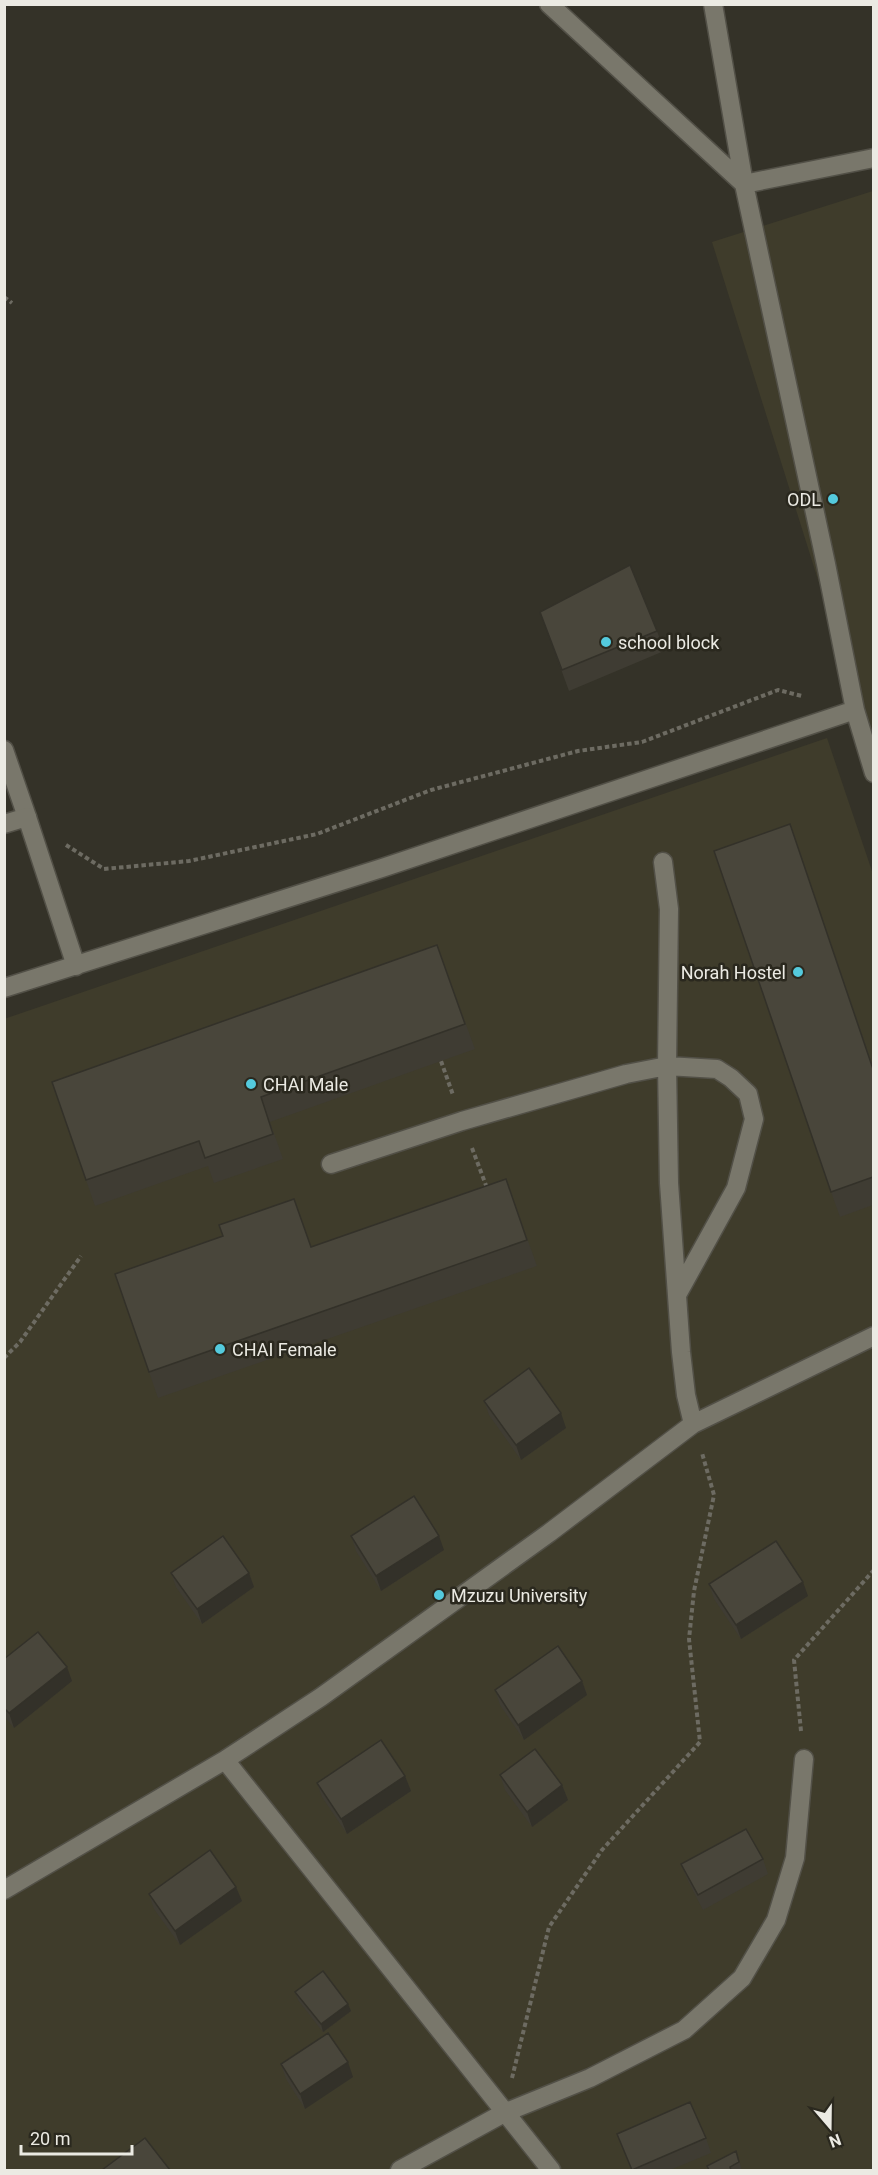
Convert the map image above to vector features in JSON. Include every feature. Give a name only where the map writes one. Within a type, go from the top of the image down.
[{"type":"street","points":[[549,4],[744,184]]},
{"type":"street","points":[[713,4],[744,184],[855,710],[873,773]]},
{"type":"street","points":[[744,184],[873,158]]},
{"type":"street","points":[[4,988],[393,864],[855,710]]},
{"type":"street","points":[[4,750],[76,966]]},
{"type":"street","points":[[4,824],[27,817]]},
{"type":"street","points":[[663,861],[669,909],[667,1066],[669,1183],[681,1352],[686,1395],[693,1424]]},
{"type":"street","points":[[331,1164],[462,1121],[626,1074],[667,1066],[717,1069],[748,1094],[754,1119],[736,1188],[677,1295]]},
{"type":"street","points":[[4,1890],[225,1760],[321,1697],[442,1612],[693,1424],[873,1336]]},
{"type":"street","points":[[400,2170],[504,2113],[590,2078],[684,2030],[742,1978],[776,1920],[795,1858],[804,1759]]},
{"type":"street","points":[[225,1760],[504,2113],[552,2170]]},
{"type":"path","points":[[4,297],[12,303]]},
{"type":"path","points":[[64,844],[104,869],[189,861],[317,834],[431,790],[578,751],[642,742],[778,690],[855,710]]},
{"type":"path","points":[[441,1061],[487,1189]]},
{"type":"path","points":[[4,1358],[21,1342],[81,1256]]},
{"type":"path","points":[[504,2113],[549,1927],[602,1850],[700,1742],[689,1639],[694,1591],[714,1495],[693,1424]]},
{"type":"path","points":[[804,1759],[794,1660],[873,1570]]},
{"type":"shaded area","name":"ODL","points":[[873,191],[873,755],[712,242]]},
{"type":"shaded area","name":"Mzuzu University","points":[[827,738],[874,877],[873,2170],[5,2170],[4,1019]]},
{"type":"building","name":"school block","points":[[630,565],[657,631],[562,670],[540,612]]},
{"type":"building","name":"Norah Hostel","points":[[790,824],[873,1069],[873,1177],[831,1192],[714,851]]},
{"type":"building","name":"CHAI Male","points":[[437,945],[465,1024],[261,1097],[273,1134],[205,1158],[199,1141],[86,1180],[52,1082]]},
{"type":"building","name":"CHAI Female","points":[[506,1179],[527,1240],[149,1372],[115,1274],[223,1236],[219,1225],[294,1199],[311,1247]]},
{"type":"building","points":[[529,1368],[561,1413],[516,1445],[484,1401]]},
{"type":"building","points":[[414,1496],[439,1536],[376,1576],[351,1536]]},
{"type":"building","points":[[223,1536],[249,1573],[197,1609],[171,1573]]},
{"type":"building","points":[[776,1541],[803,1582],[736,1625],[709,1584]]},
{"type":"building","points":[[38,1632],[67,1667],[9,1713],[4,1708],[4,1659]]},
{"type":"building","points":[[558,1646],[582,1681],[518,1725],[495,1690]]},
{"type":"building","points":[[381,1740],[405,1776],[341,1819],[317,1783]]},
{"type":"building","points":[[535,1749],[562,1785],[527,1812],[500,1775]]},
{"type":"building","points":[[746,1829],[763,1859],[698,1895],[681,1864]]},
{"type":"building","points":[[210,1850],[236,1887],[175,1931],[149,1894]]},
{"type":"building","points":[[323,1971],[348,2004],[321,2024],[295,1992]]},
{"type":"building","points":[[328,2033],[348,2062],[300,2094],[281,2064]]},
{"type":"building","points":[[690,2102],[706,2138],[632,2170],[617,2134]]},
{"type":"building","points":[[145,2138],[170,2170],[102,2170]]},
{"type":"building","points":[[736,2151],[739,2162],[730,2167],[731,2170],[709,2170],[707,2166]]},
{"type":"place","name":"ODL","points":[[833,499]]},
{"type":"place","name":"school block","points":[[606,642]]},
{"type":"place","name":"Norah Hostel","points":[[798,972]]},
{"type":"place","name":"CHAI Male","points":[[251,1084]]},
{"type":"place","name":"CHAI Female","points":[[220,1349]]},
{"type":"place","name":"Mzuzu University","points":[[439,1595]]}]
